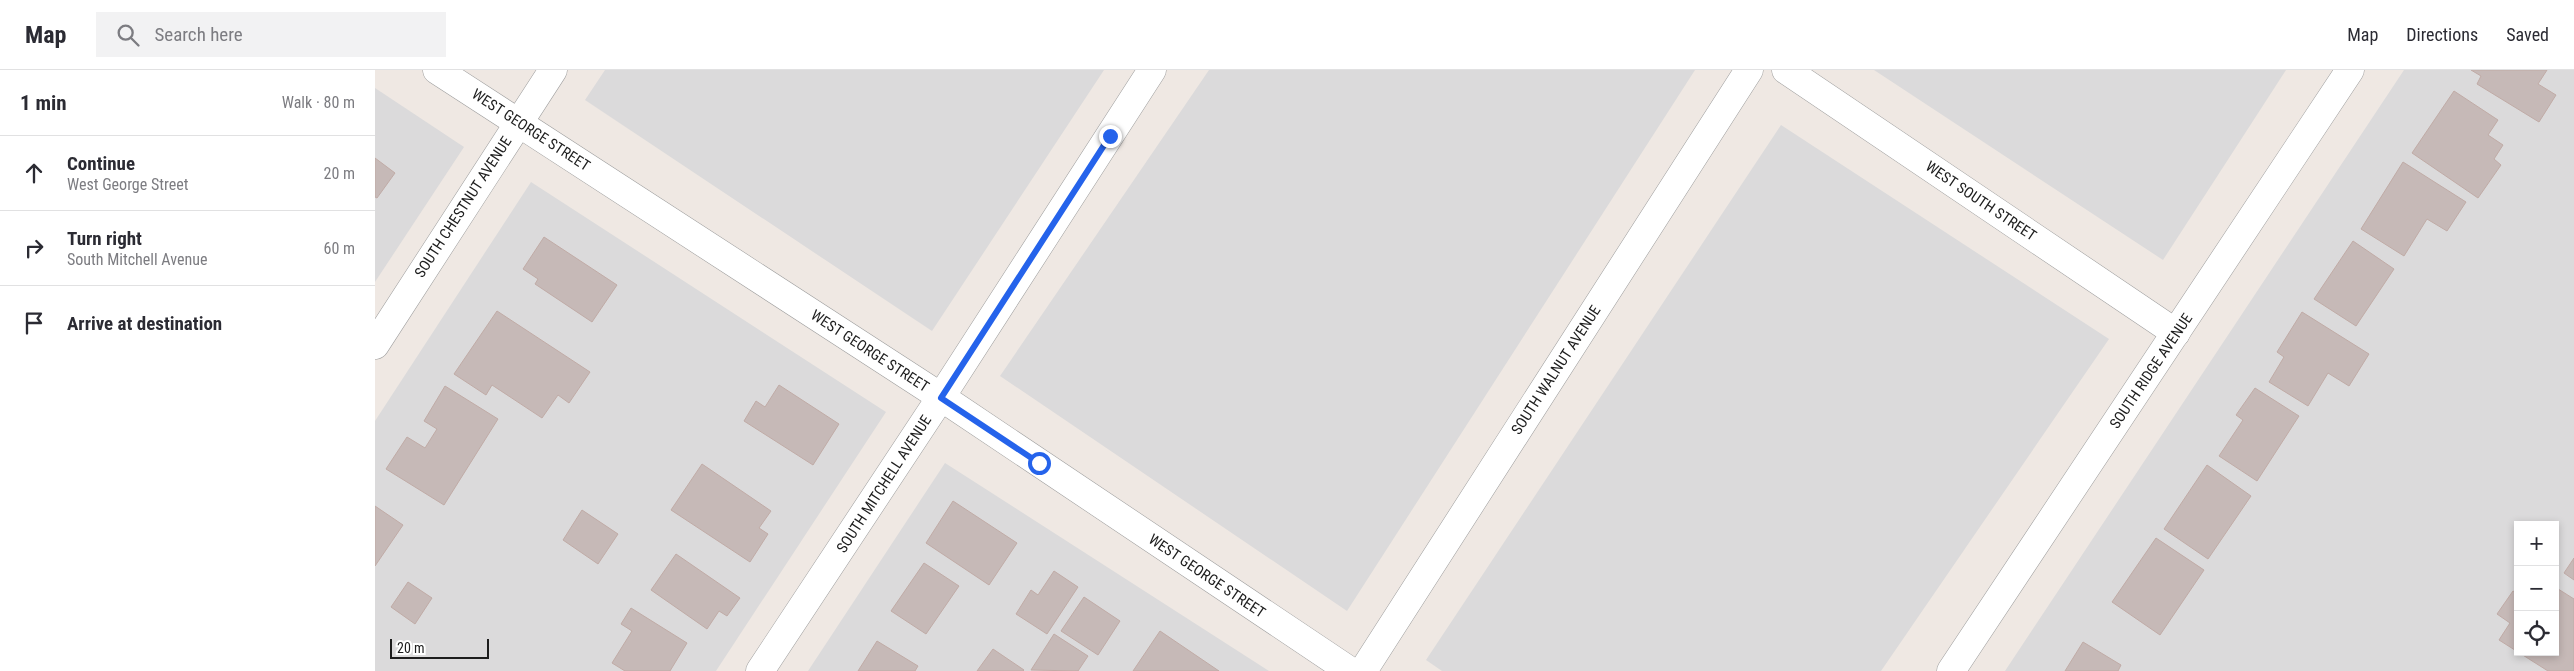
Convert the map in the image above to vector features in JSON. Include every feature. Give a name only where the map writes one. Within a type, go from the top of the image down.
[{"type":"street","name":"WEST GEORGE STREET","points":[[437,70],[941,398],[1350,671]]},
{"type":"street","name":"SOUTH CHESTNUT AVENUE","points":[[375,345],[553,70]]},
{"type":"street","name":"SOUTH MITCHELL AVENUE","points":[[760,671],[941,398],[1152,70]]},
{"type":"street","name":"SOUTH WALNUT AVENUE","points":[[1363,671],[1749,70]]},
{"type":"street","name":"WEST SOUTH STREET","points":[[1786,70],[2176,333]]},
{"type":"street","name":"SOUTH RIDGE AVENUE","points":[[1951,671],[2350,70]]},
{"type":"shaded area","points":[[605,70],[1104,70],[932,331],[585,100]]},
{"type":"shaded area","points":[[1209,70],[1695,70],[1347,611],[1000,376]]},
{"type":"shaded area","points":[[1874,70],[2286,70],[2163,260]]},
{"type":"shaded area","points":[[2404,70],[2574,70],[2574,671],[2005,671]]},
{"type":"shaded area","points":[[375,88],[464,147],[375,282]]},
{"type":"shaded area","points":[[1781,125],[2109,339],[1881,671],[1442,671],[1426,660]]},
{"type":"shaded area","points":[[531,182],[886,412],[716,671],[375,671],[375,421]]},
{"type":"shaded area","points":[[945,463],[1269,671],[808,671]]},
{"type":"building","points":[[2471,70],[2547,70],[2538,84],[2556,95],[2539,122],[2477,84],[2481,76]]},
{"type":"building","points":[[2454,91],[2498,120],[2488,135],[2503,145],[2494,159],[2501,165],[2478,198],[2412,153]]},
{"type":"building","points":[[375,158],[395,173],[377,198],[375,197]]},
{"type":"building","points":[[2403,162],[2466,202],[2447,231],[2427,219],[2404,256],[2361,229]]},
{"type":"building","points":[[544,237],[617,285],[592,322],[535,284],[538,279],[523,269]]},
{"type":"building","points":[[2353,241],[2394,269],[2356,326],[2314,299]]},
{"type":"building","points":[[497,311],[590,372],[569,403],[558,395],[542,418],[492,385],[486,395],[454,374]]},
{"type":"building","points":[[2302,312],[2369,354],[2349,386],[2328,373],[2308,406],[2269,382],[2284,357],[2277,352]]},
{"type":"building","points":[[779,385],[839,424],[813,465],[744,421],[756,401],[765,407]]},
{"type":"building","points":[[445,386],[498,419],[444,505],[386,469],[407,437],[425,448],[437,429],[424,421]]},
{"type":"building","points":[[2255,388],[2299,416],[2257,481],[2219,456],[2243,420],[2236,415]]},
{"type":"building","points":[[702,464],[771,511],[759,528],[768,534],[750,562],[671,510]]},
{"type":"building","points":[[2207,465],[2251,496],[2208,559],[2164,529]]},
{"type":"building","points":[[953,501],[1017,543],[989,585],[926,543]]},
{"type":"building","points":[[375,506],[403,525],[375,566]]},
{"type":"building","points":[[582,510],[618,534],[598,564],[563,540]]},
{"type":"building","points":[[2156,538],[2204,570],[2160,635],[2112,602]]},
{"type":"building","points":[[676,554],[740,598],[727,616],[719,611],[707,629],[651,590]]},
{"type":"building","points":[[2574,558],[2574,580],[2564,573]]},
{"type":"building","points":[[924,563],[959,586],[926,634],[891,611]]},
{"type":"building","points":[[1054,571],[1078,587],[1047,634],[1016,614],[1031,590],[1038,595]]},
{"type":"building","points":[[408,582],[432,598],[415,624],[391,607]]},
{"type":"building","points":[[2559,590],[2574,599],[2574,671],[2548,671],[2524,656],[2559,656]]},
{"type":"building","points":[[2514,592],[2514,649],[2499,640],[2510,623],[2497,614]]},
{"type":"building","points":[[1084,597],[1120,621],[1098,655],[1061,631]]},
{"type":"building","points":[[631,608],[687,643],[670,671],[625,671],[612,663],[632,631],[621,624]]},
{"type":"building","points":[[1160,631],[1219,671],[1133,671]]},
{"type":"building","points":[[1054,634],[1088,656],[1078,671],[1031,670]]},
{"type":"building","points":[[877,641],[918,666],[915,671],[858,671]]},
{"type":"building","points":[[2083,642],[2121,665],[2118,671],[2065,671]]},
{"type":"building","points":[[993,649],[1024,670],[977,671]]},
{"type":"route","points":[[1039,463],[941,398],[1110,136]]}]
